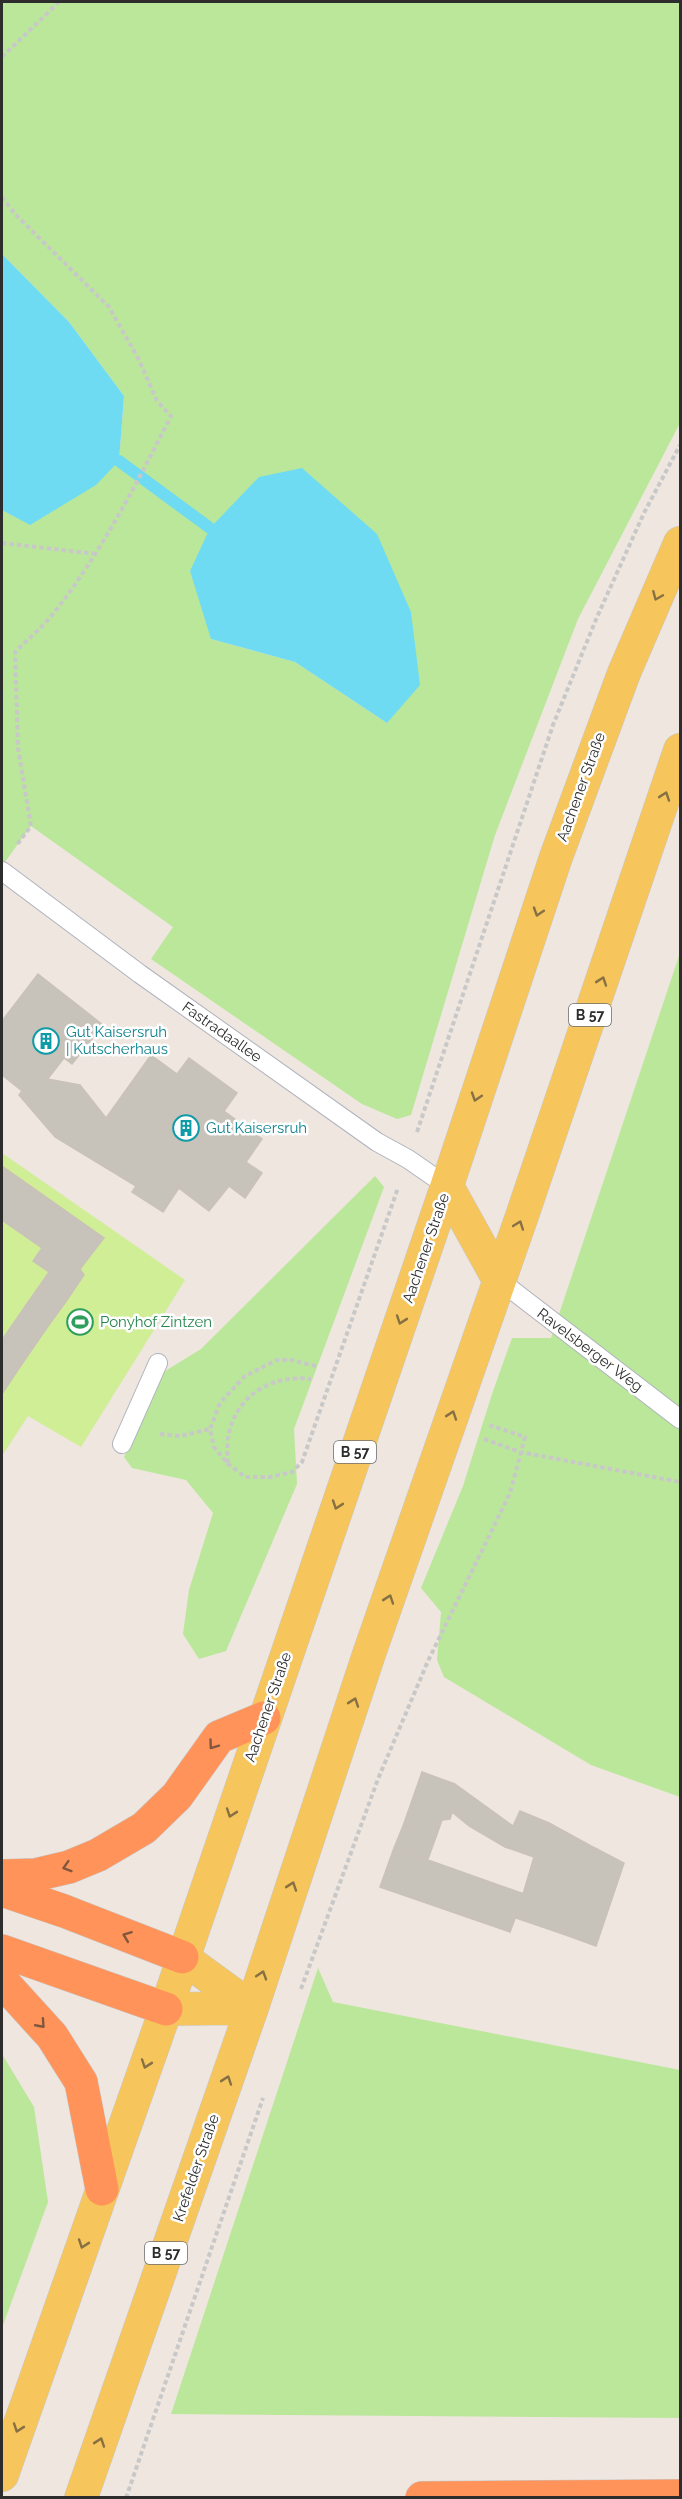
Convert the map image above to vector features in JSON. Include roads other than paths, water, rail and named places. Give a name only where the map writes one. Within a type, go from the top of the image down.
[{"type":"highway","points":[[2,1876],[35,1875],[69,1867],[98,1855],[144,1828],[177,1796],[219,1737],[264,1718]]},
{"type":"highway","points":[[2,1890],[64,1911],[182,1957]]},
{"type":"highway","points":[[2,1951],[166,2009]]},
{"type":"highway","points":[[2,1981],[52,2036],[81,2082],[102,2189]]},
{"type":"highway","points":[[422,2498],[681,2496]]},
{"type":"main road","name":"Aachener Straße","points":[[182,1957],[447,1186],[556,857],[624,673],[681,543]]},
{"type":"main road","name":"B 57","points":[[499,1280],[681,750]]},
{"type":"main road","points":[[447,1186],[499,1280]]},
{"type":"main road","name":"Krefelder Straße","points":[[81,2498],[252,2008],[499,1280]]},
{"type":"main road","points":[[182,1957],[252,2008]]},
{"type":"main road","name":"B 57","points":[[2,2475],[166,2009],[182,1957]]},
{"type":"main road","points":[[166,2009],[252,2008]]},
{"type":"lane","name":"Fastradaallee","points":[[2,872],[140,974],[377,1142],[408,1158],[447,1186]]},
{"type":"lane","name":"Ravelsberger Weg","points":[[499,1280],[681,1419]]},
{"type":"lane","points":[[122,1444],[158,1363]]},
{"type":"water","points":[[2,254],[69,322],[124,396],[119,461],[96,485],[30,525],[2,510]]},
{"type":"water","points":[[302,468],[377,534],[411,612],[420,685],[387,723],[295,662],[211,639],[190,571],[210,528],[259,477]]},
{"type":"waterway","points":[[119,461],[210,528]]},
{"type":"place","name":"Gut Kaisersruh | Kutscherhaus","points":[[46,1041]]},
{"type":"place","name":"Gut Kaisersruh","points":[[186,1128]]},
{"type":"place","name":"Ponyhof Zintzen","points":[[80,1322]]}]
